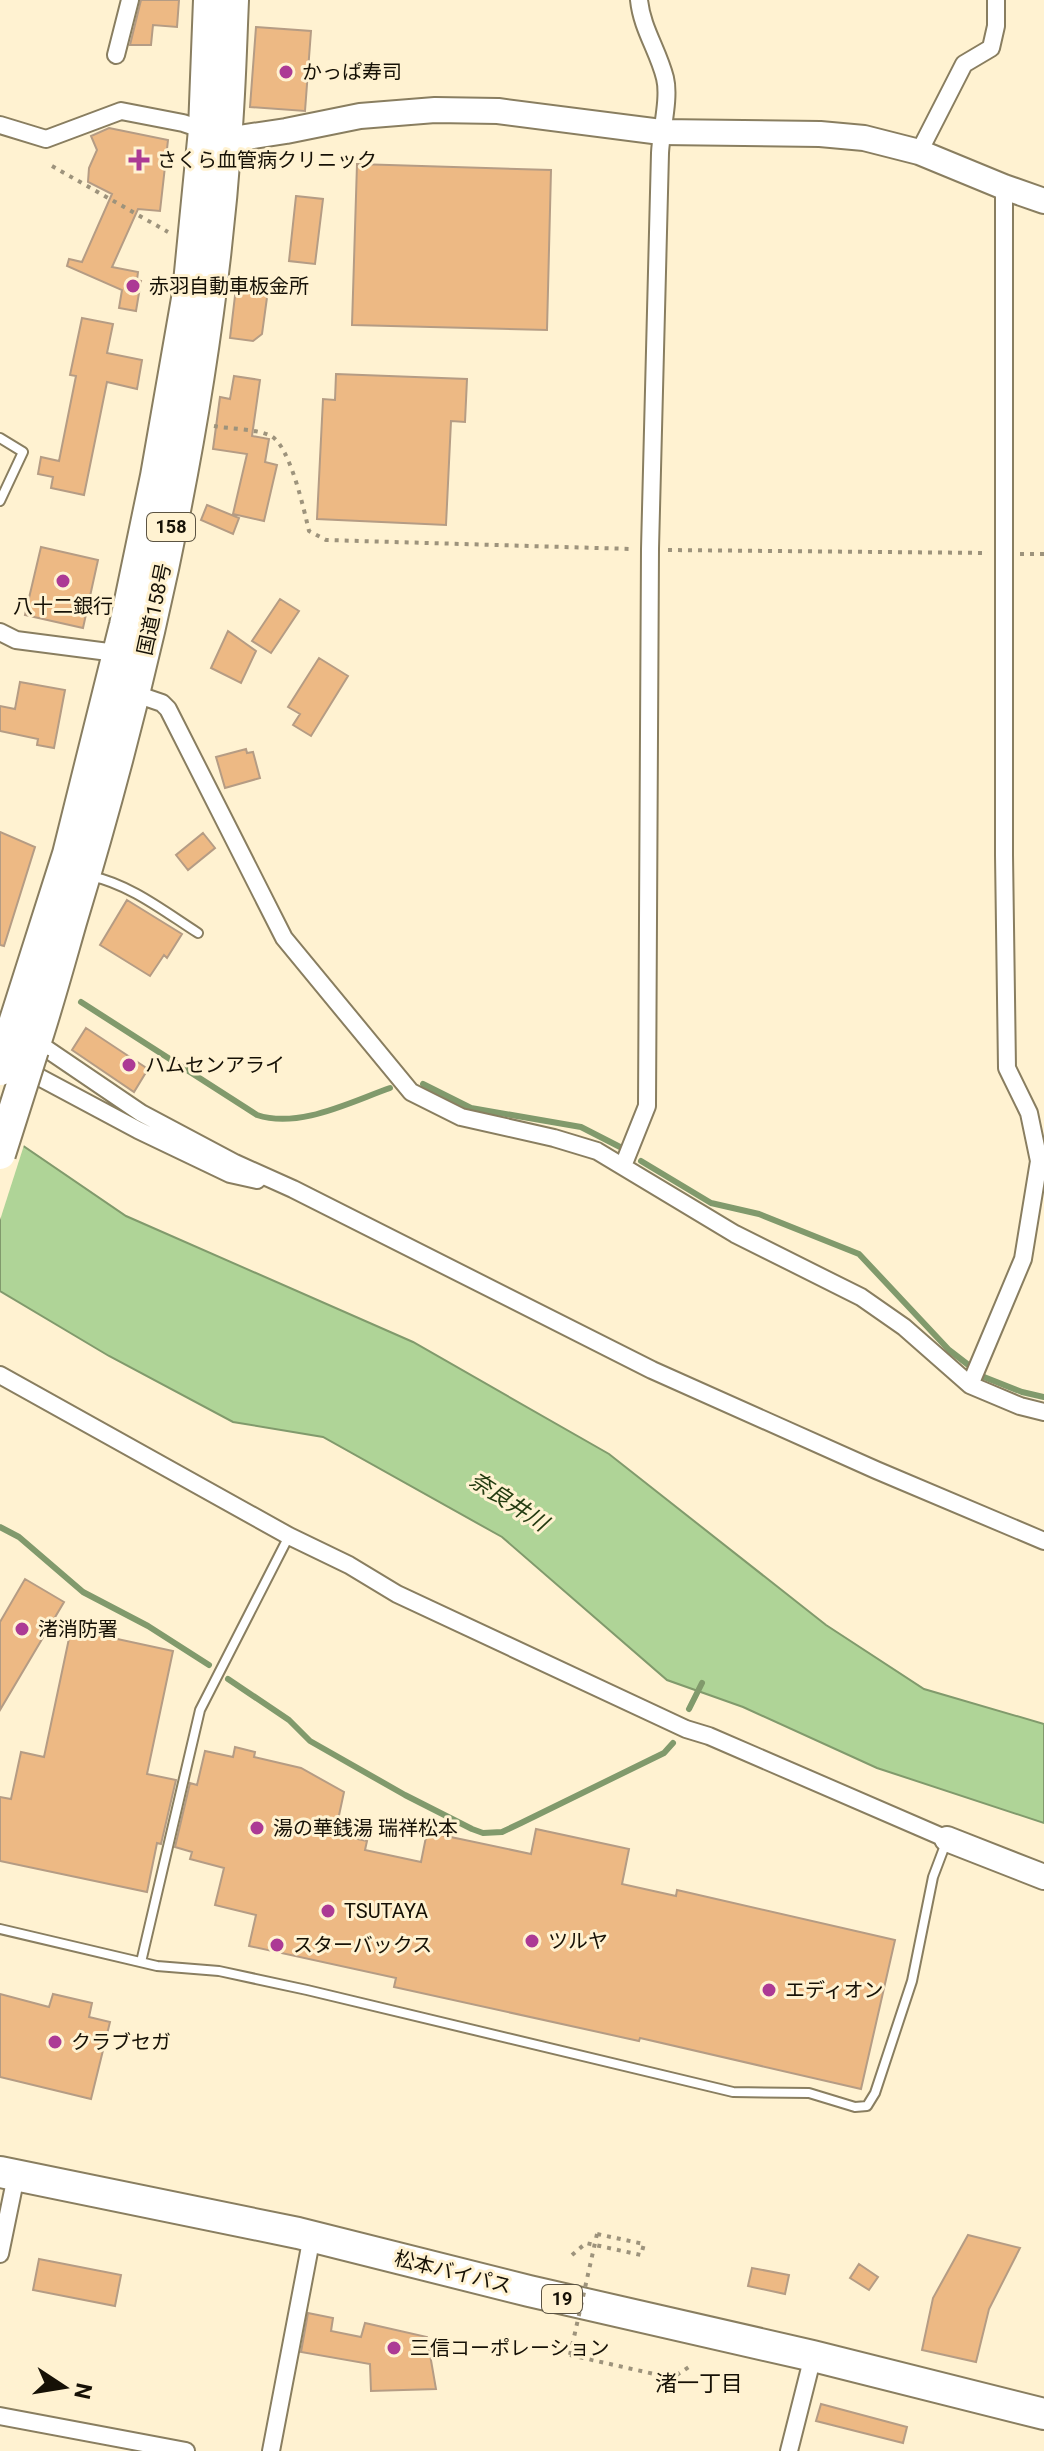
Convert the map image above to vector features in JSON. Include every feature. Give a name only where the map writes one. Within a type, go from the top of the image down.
[{"type":"highway","name":"国道158号","points":[[0,1070],[86,875],[123,689],[175,508],[209,294],[215,135],[209,0]]},
{"type":"highway","name":"国道158号","points":[[132,655],[158,462],[188,293],[193,238],[215,135],[233,0]]},
{"type":"highway","name":"国道158号","points":[[0,1154],[15,1038],[68,854],[123,689]]},
{"type":"highway","name":"松本バイパス","points":[[8,2174],[312,2236],[1044,2414]]},
{"type":"street","points":[[116,55],[130,0]]},
{"type":"street","points":[[623,1166],[647,1106],[650,549],[665,79],[641,18],[639,0]]},
{"type":"street","points":[[919,152],[964,64],[991,48],[996,26],[996,0]]},
{"type":"street","points":[[0,125],[46,139],[121,111],[183,123],[215,135],[286,131],[360,116],[435,110],[498,111],[661,132],[820,134],[864,138],[919,152],[1044,201]]},
{"type":"street","points":[[970,1385],[1023,1259],[1039,1161],[1029,1113],[1007,1068],[1004,959],[1004,187]]},
{"type":"street","points":[[0,632],[16,640],[132,655]]},
{"type":"street","points":[[123,689],[162,703],[168,709],[284,938],[411,1092],[461,1117],[597,1151],[735,1234],[861,1297],[904,1327],[970,1385],[1020,1406],[1044,1412]]},
{"type":"street","points":[[15,1038],[141,1113],[235,1163],[293,1189],[652,1370],[1044,1541]]},
{"type":"street","points":[[15,1038],[45,1082],[230,1174],[293,1189]]},
{"type":"street","points":[[0,1375],[397,1594],[686,1729],[1044,1877]]},
{"type":"street","points":[[0,2254],[8,2174]]},
{"type":"street","points":[[271,2451],[312,2236]]},
{"type":"street","points":[[789,2451],[813,2356]]},
{"type":"street","points":[[0,2416],[186,2451]]},
{"type":"lane","points":[[0,438],[23,452],[0,501]]},
{"type":"lane","points":[[86,875],[130,890],[198,933]]},
{"type":"lane","points":[[141,1962],[200,1710],[289,1536]]},
{"type":"lane","points":[[0,1929],[157,1966],[219,1971],[733,2092],[809,2093],[855,2107],[867,2106],[875,2093],[912,1981],[933,1877],[947,1839]]},
{"type":"path","points":[[52,166],[171,234],[193,238]]},
{"type":"path","points":[[208,425],[269,435],[277,440],[286,454],[309,531],[326,540],[1003,554]]},
{"type":"path","points":[[572,2255],[586,2243],[641,2255],[644,2244],[597,2234],[570,2355],[672,2378],[689,2367]]},
{"type":"water","name":"奈良井川","points":[[0,1130],[126,1216],[413,1342],[609,1454],[826,1625],[924,1689],[1044,1724],[1044,1823],[877,1768],[743,1707],[667,1680],[502,1537],[323,1437],[233,1422],[109,1356],[0,1291]]},
{"type":"pier","points":[[0,1126],[25,1142],[0,1220]]},
{"type":"building","points":[[141,0],[179,0],[177,27],[153,25],[151,45],[130,45]]},
{"type":"building","points":[[256,27],[311,31],[305,111],[250,107]]},
{"type":"building","points":[[109,128],[168,140],[160,211],[138,209],[112,267],[138,272],[137,280],[141,281],[136,311],[119,308],[122,290],[67,266],[69,259],[82,262],[112,194],[88,182],[89,168],[97,150],[91,136]]},
{"type":"building","points":[[357,164],[551,170],[547,330],[352,325]]},
{"type":"building","points":[[296,196],[323,199],[315,264],[289,261]]},
{"type":"building","points":[[237,279],[269,283],[262,334],[253,341],[230,338]]},
{"type":"building","points":[[82,318],[113,324],[107,353],[142,360],[137,389],[107,382],[84,495],[51,488],[53,477],[38,474],[41,457],[59,461],[76,376],[70,375]]},
{"type":"building","points":[[336,374],[467,379],[465,422],[451,421],[446,525],[317,519],[323,399],[335,400]]},
{"type":"building","points":[[234,376],[260,380],[252,436],[269,439],[265,462],[277,465],[264,521],[233,514],[247,454],[213,449],[220,397],[230,399]]},
{"type":"building","points":[[207,505],[239,518],[233,534],[201,520]]},
{"type":"building","points":[[41,547],[98,560],[83,628],[25,615]]},
{"type":"building","points":[[280,599],[299,611],[271,653],[252,641]]},
{"type":"building","points":[[228,631],[256,651],[241,683],[211,668]]},
{"type":"building","points":[[319,658],[348,676],[311,736],[293,725],[300,714],[288,707]]},
{"type":"building","points":[[20,682],[65,690],[54,748],[37,745],[38,739],[0,731],[0,706],[15,709]]},
{"type":"building","points":[[246,749],[247,753],[253,752],[260,778],[225,788],[216,757]]},
{"type":"building","points":[[0,832],[35,847],[4,946],[0,945]]},
{"type":"building","points":[[203,833],[215,848],[188,870],[176,855]]},
{"type":"building","points":[[127,900],[182,934],[167,958],[164,955],[150,976],[100,945]]},
{"type":"building","points":[[86,1028],[148,1069],[134,1092],[72,1050]]},
{"type":"building","points":[[25,1579],[64,1602],[0,1710],[0,1622]]},
{"type":"building","points":[[71,1629],[173,1651],[147,1774],[176,1780],[161,1844],[157,1843],[147,1892],[0,1861],[0,1797],[11,1799],[21,1752],[44,1757]]},
{"type":"building","points":[[235,1747],[255,1752],[254,1757],[301,1768],[344,1792],[335,1834],[367,1841],[365,1850],[421,1862],[427,1832],[531,1854],[536,1829],[629,1849],[622,1884],[676,1896],[677,1890],[895,1940],[861,2089],[640,2038],[639,2041],[394,1987],[396,1978],[249,1946],[256,1915],[215,1905],[224,1868],[190,1859],[192,1852],[175,1847],[190,1783],[197,1785],[205,1751],[233,1757]]},
{"type":"building","name":"クラブセガ","points":[[0,1994],[49,2007],[53,1994],[92,2003],[89,2017],[110,2022],[91,2099],[0,2077]]},
{"type":"building","points":[[968,2235],[1020,2248],[989,2309],[976,2362],[922,2350],[933,2298]]},
{"type":"building","points":[[39,2259],[121,2275],[115,2306],[33,2290]]},
{"type":"building","points":[[859,2264],[878,2277],[869,2290],[850,2278]]},
{"type":"building","points":[[752,2268],[789,2275],[785,2294],[748,2286]]},
{"type":"building","name":"三信コーポレーション","points":[[308,2313],[333,2318],[331,2331],[361,2337],[365,2323],[427,2337],[436,2389],[371,2391],[370,2364],[301,2352]]},
{"type":"building","points":[[821,2404],[907,2427],[903,2443],[816,2421]]},
{"type":"waterway","points":[[81,1002],[257,1115],[290,1119],[307,1116],[390,1088]]},
{"type":"waterway","points":[[423,1084],[471,1108],[581,1127],[622,1148]]},
{"type":"waterway","points":[[641,1161],[711,1203],[759,1214],[859,1254],[949,1350],[984,1377],[1044,1397]]},
{"type":"waterway","points":[[0,1527],[19,1537],[83,1592],[148,1626],[209,1665]]},
{"type":"waterway","points":[[228,1679],[289,1720],[310,1741],[405,1795],[483,1833],[502,1832],[664,1753],[673,1743]]},
{"type":"waterway","points":[[689,1709],[702,1683]]},
{"type":"place","name":"かっぱ寿司","points":[[286,72]]},
{"type":"place","name":"さくら血管病クリニック","points":[[139,160]]},
{"type":"place","name":"赤羽自動車板金所","points":[[133,286]]},
{"type":"place","name":"八十二銀行","points":[[63,581]]},
{"type":"place","name":"ハムセンアライ","points":[[129,1065]]},
{"type":"place","name":"渚消防署","points":[[22,1629]]},
{"type":"place","name":"湯の華銭湯 瑞祥松本","points":[[257,1828]]},
{"type":"place","name":"TSUTAYA","points":[[328,1911]]},
{"type":"place","name":"ツルヤ","points":[[532,1941]]},
{"type":"place","name":"スターバックス","points":[[277,1945]]},
{"type":"place","name":"エディオン","points":[[769,1990]]},
{"type":"place","name":"クラブセガ","points":[[55,2042]]},
{"type":"place","name":"三信コーポレーション","points":[[394,2348]]},
{"type":"district","name":"渚一丁目","points":[[699,2383]]}]
